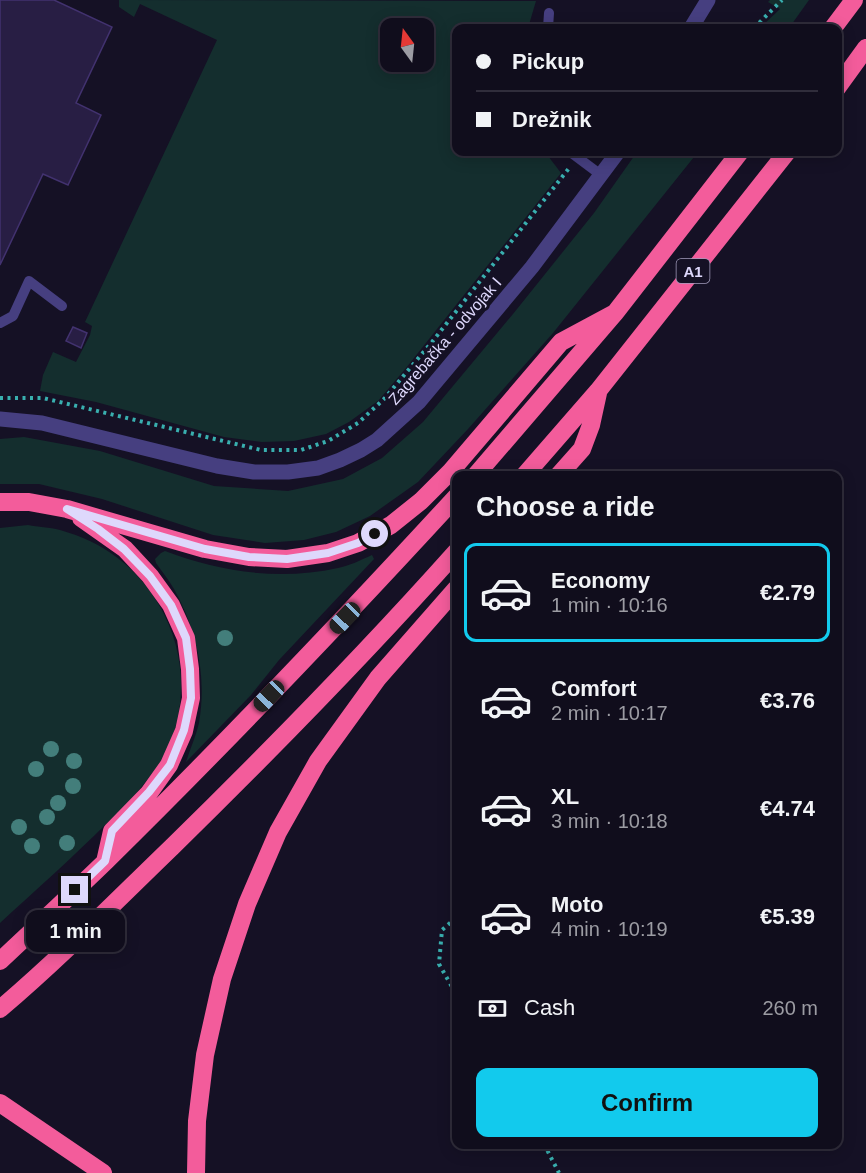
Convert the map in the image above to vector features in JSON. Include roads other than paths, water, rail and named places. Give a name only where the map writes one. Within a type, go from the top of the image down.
[{"type":"highway","points":[[836,24],[854,0]]},
{"type":"highway","points":[[842,81],[866,48]]},
{"type":"highway","name":"A1","points":[[479,471],[615,313],[737,156]]},
{"type":"highway","name":"A1","points":[[528,471],[598,391],[784,156]]},
{"type":"highway","points":[[0,502],[29,502],[67,509],[205,549],[249,557],[287,559],[328,553],[358,543],[392,525],[421,501],[451,471],[561,342],[615,313]]},
{"type":"highway","points":[[562,471],[582,449],[591,425],[598,391]]},
{"type":"highway","points":[[0,961],[105,861],[230,735],[344,619],[452,501]]},
{"type":"highway","points":[[67,509],[124,549],[150,576],[171,605],[186,638],[190,669],[191,698],[184,730],[170,765],[149,792],[112,831],[105,861]]},
{"type":"highway","points":[[0,1009],[75,942],[278,742],[398,617],[452,556]]},
{"type":"highway","points":[[196,1173],[196,1121],[205,1055],[222,979],[248,904],[278,832],[318,761],[365,696],[405,646],[452,593]]},
{"type":"highway","points":[[0,1103],[103,1173]]},
{"type":"street","points":[[693,24],[708,0]]},
{"type":"street","name":"Zagrebačka - odvojak I","points":[[0,419],[42,423],[254,472],[308,470],[340,459],[377,440],[419,402],[532,267],[615,156]]},
{"type":"lane","points":[[548,24],[549,13]]},
{"type":"lane","points":[[576,156],[601,175]]},
{"type":"lane","points":[[0,323],[14,316],[29,281],[62,306]]}]
